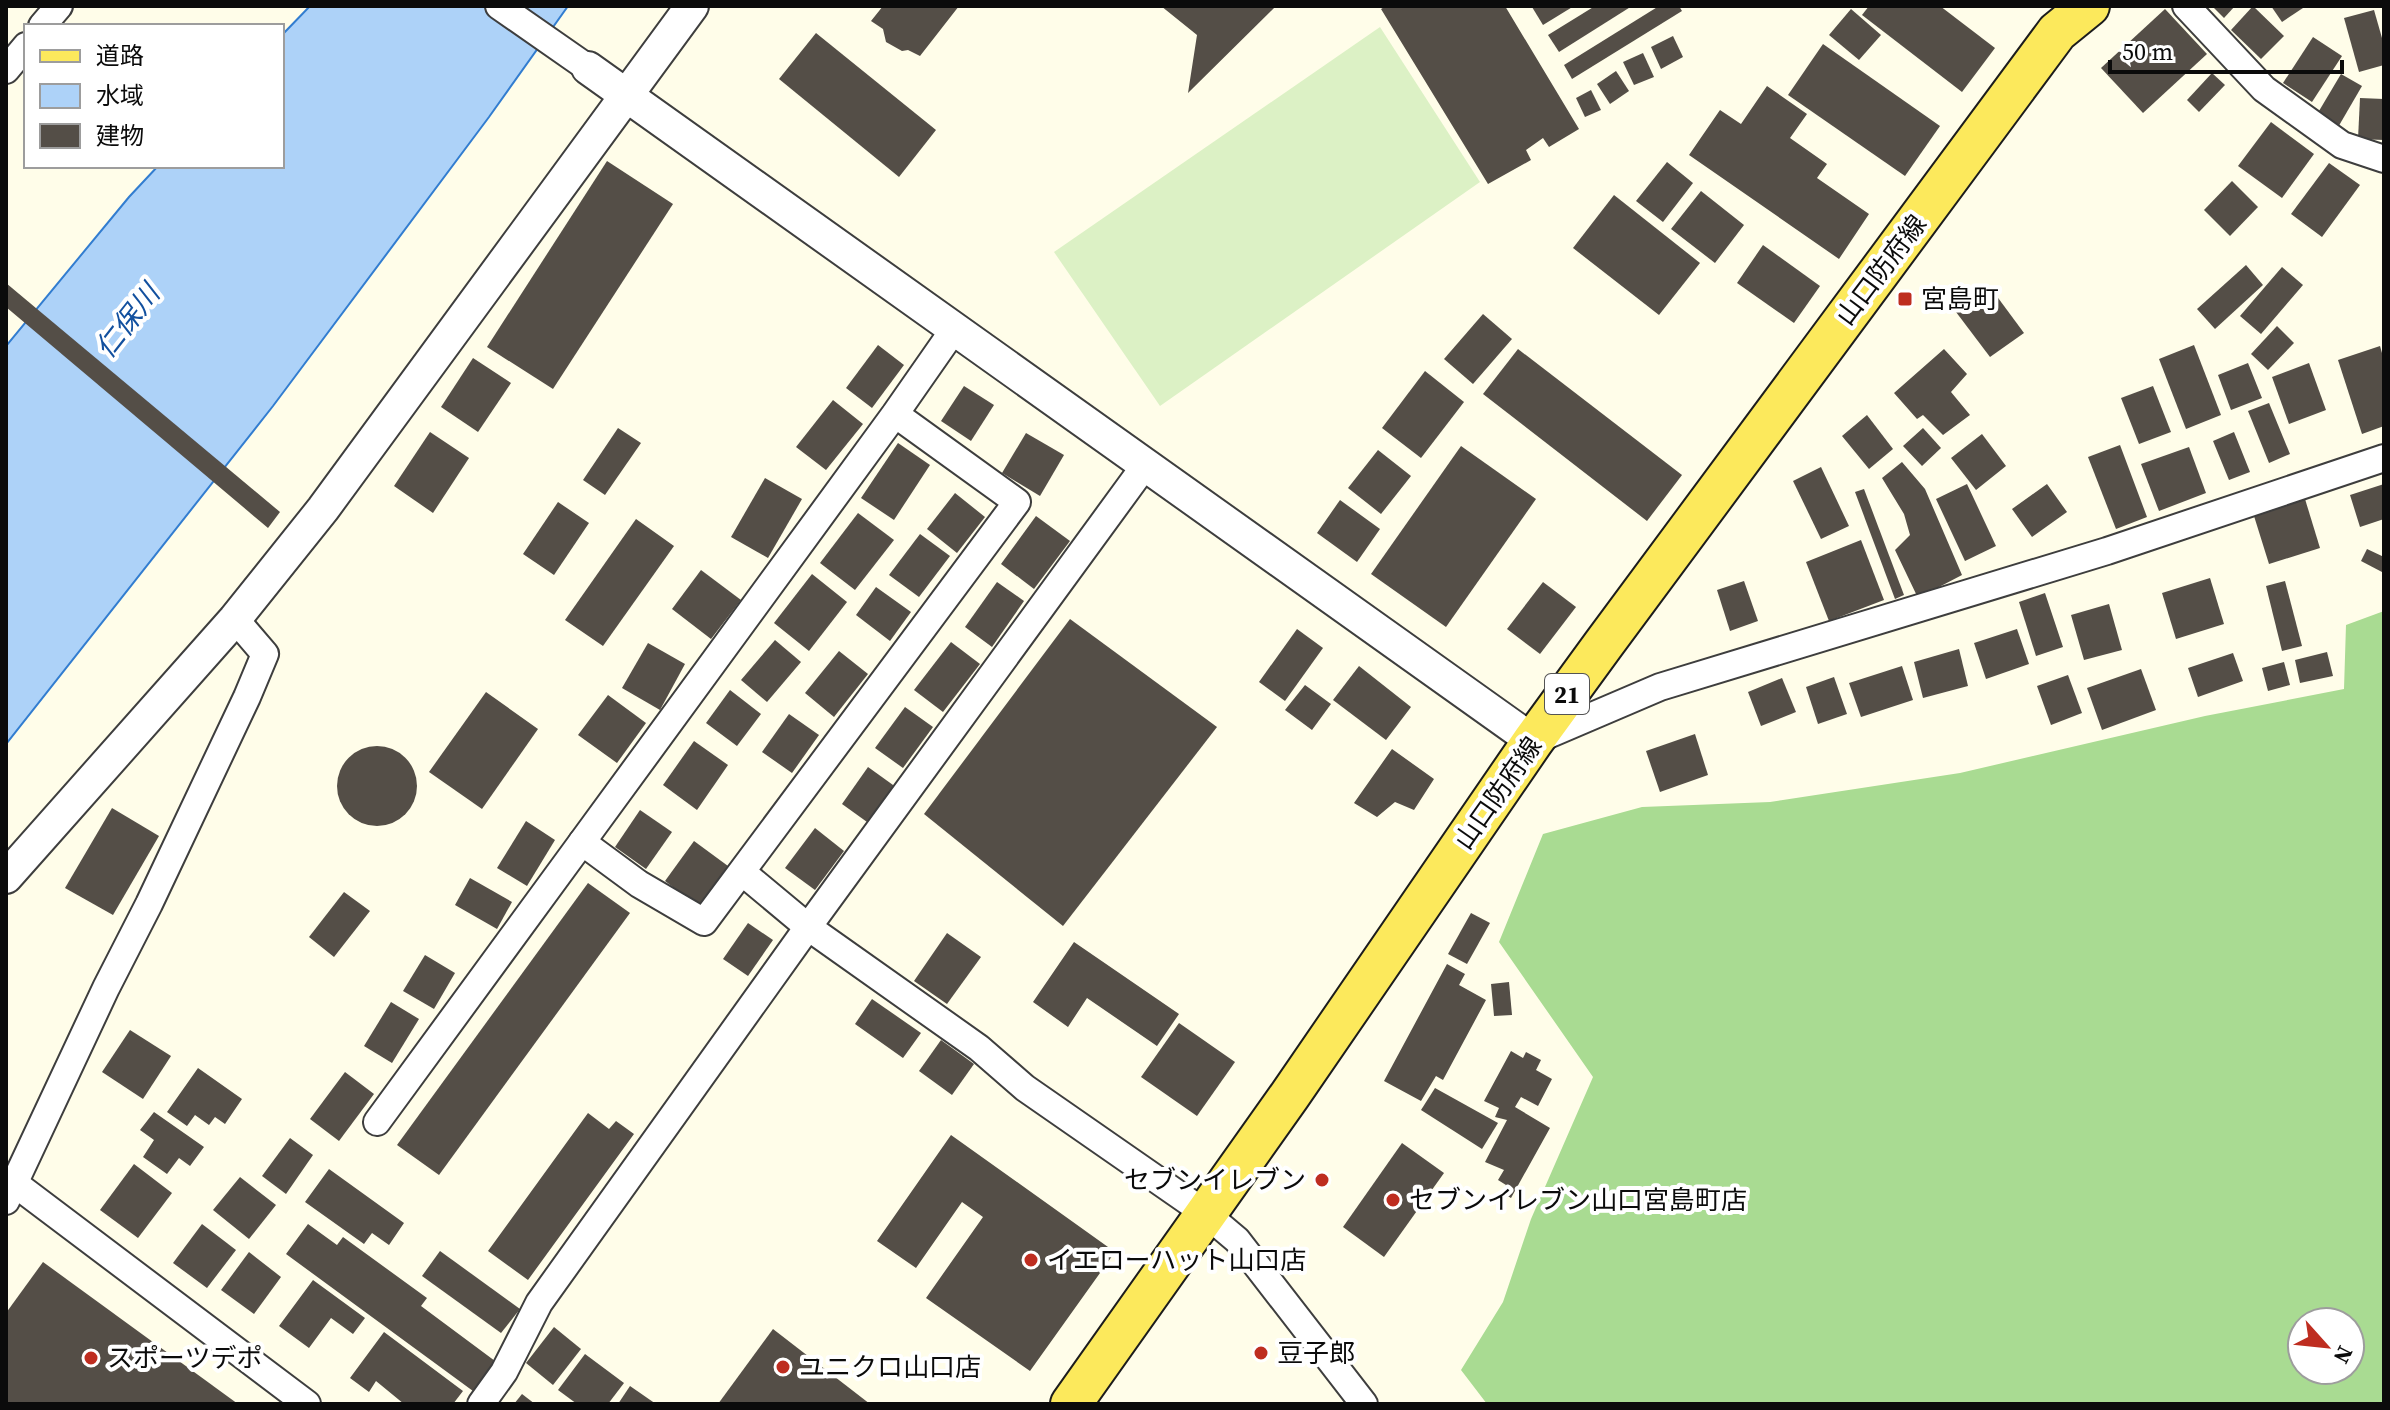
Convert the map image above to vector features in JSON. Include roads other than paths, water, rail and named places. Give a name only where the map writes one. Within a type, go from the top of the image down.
[{"type":"main road","name":"山口防府線","points":[[1071,1404],[1290,1095],[1533,741],[2057,32],[2089,6]]},
{"type":"street","points":[[44,24],[59,6]]},
{"type":"street","points":[[499,6],[1533,741],[1660,687],[2107,551],[2384,458]]},
{"type":"street","points":[[6,877],[235,619],[323,509],[692,6]]},
{"type":"street","points":[[2186,6],[2264,89],[2342,145],[2384,159]]},
{"type":"street","points":[[6,70],[24,48]]},
{"type":"street","points":[[377,1122],[955,328]]},
{"type":"street","points":[[582,842],[639,884],[704,922],[1017,502],[895,414]]},
{"type":"street","points":[[481,1404],[504,1372],[539,1303],[808,927],[1146,464]]},
{"type":"street","points":[[235,619],[265,654],[156,891],[106,988],[10,1192],[307,1404]]},
{"type":"street","points":[[742,872],[808,927],[979,1048],[1025,1088],[1205,1213],[1237,1240],[1364,1404]]},
{"type":"water","name":"仁保川","points":[[310,6],[568,6],[273,406],[6,744],[6,346],[156,168],[284,168],[284,33]]},
{"type":"place","name":"宮島町","points":[[1905,299]]},
{"type":"place","name":"セブンイレブン","points":[[1322,1180]]},
{"type":"place","name":"セブンイレブン山口宮島町店","points":[[1393,1200]]},
{"type":"place","name":"イエローハット山口店","points":[[1031,1260]]},
{"type":"place","name":"豆子郎","points":[[1261,1353]]},
{"type":"place","name":"スポーツデポ","points":[[91,1358]]},
{"type":"place","name":"ユニクロ山口店","points":[[783,1367]]}]
